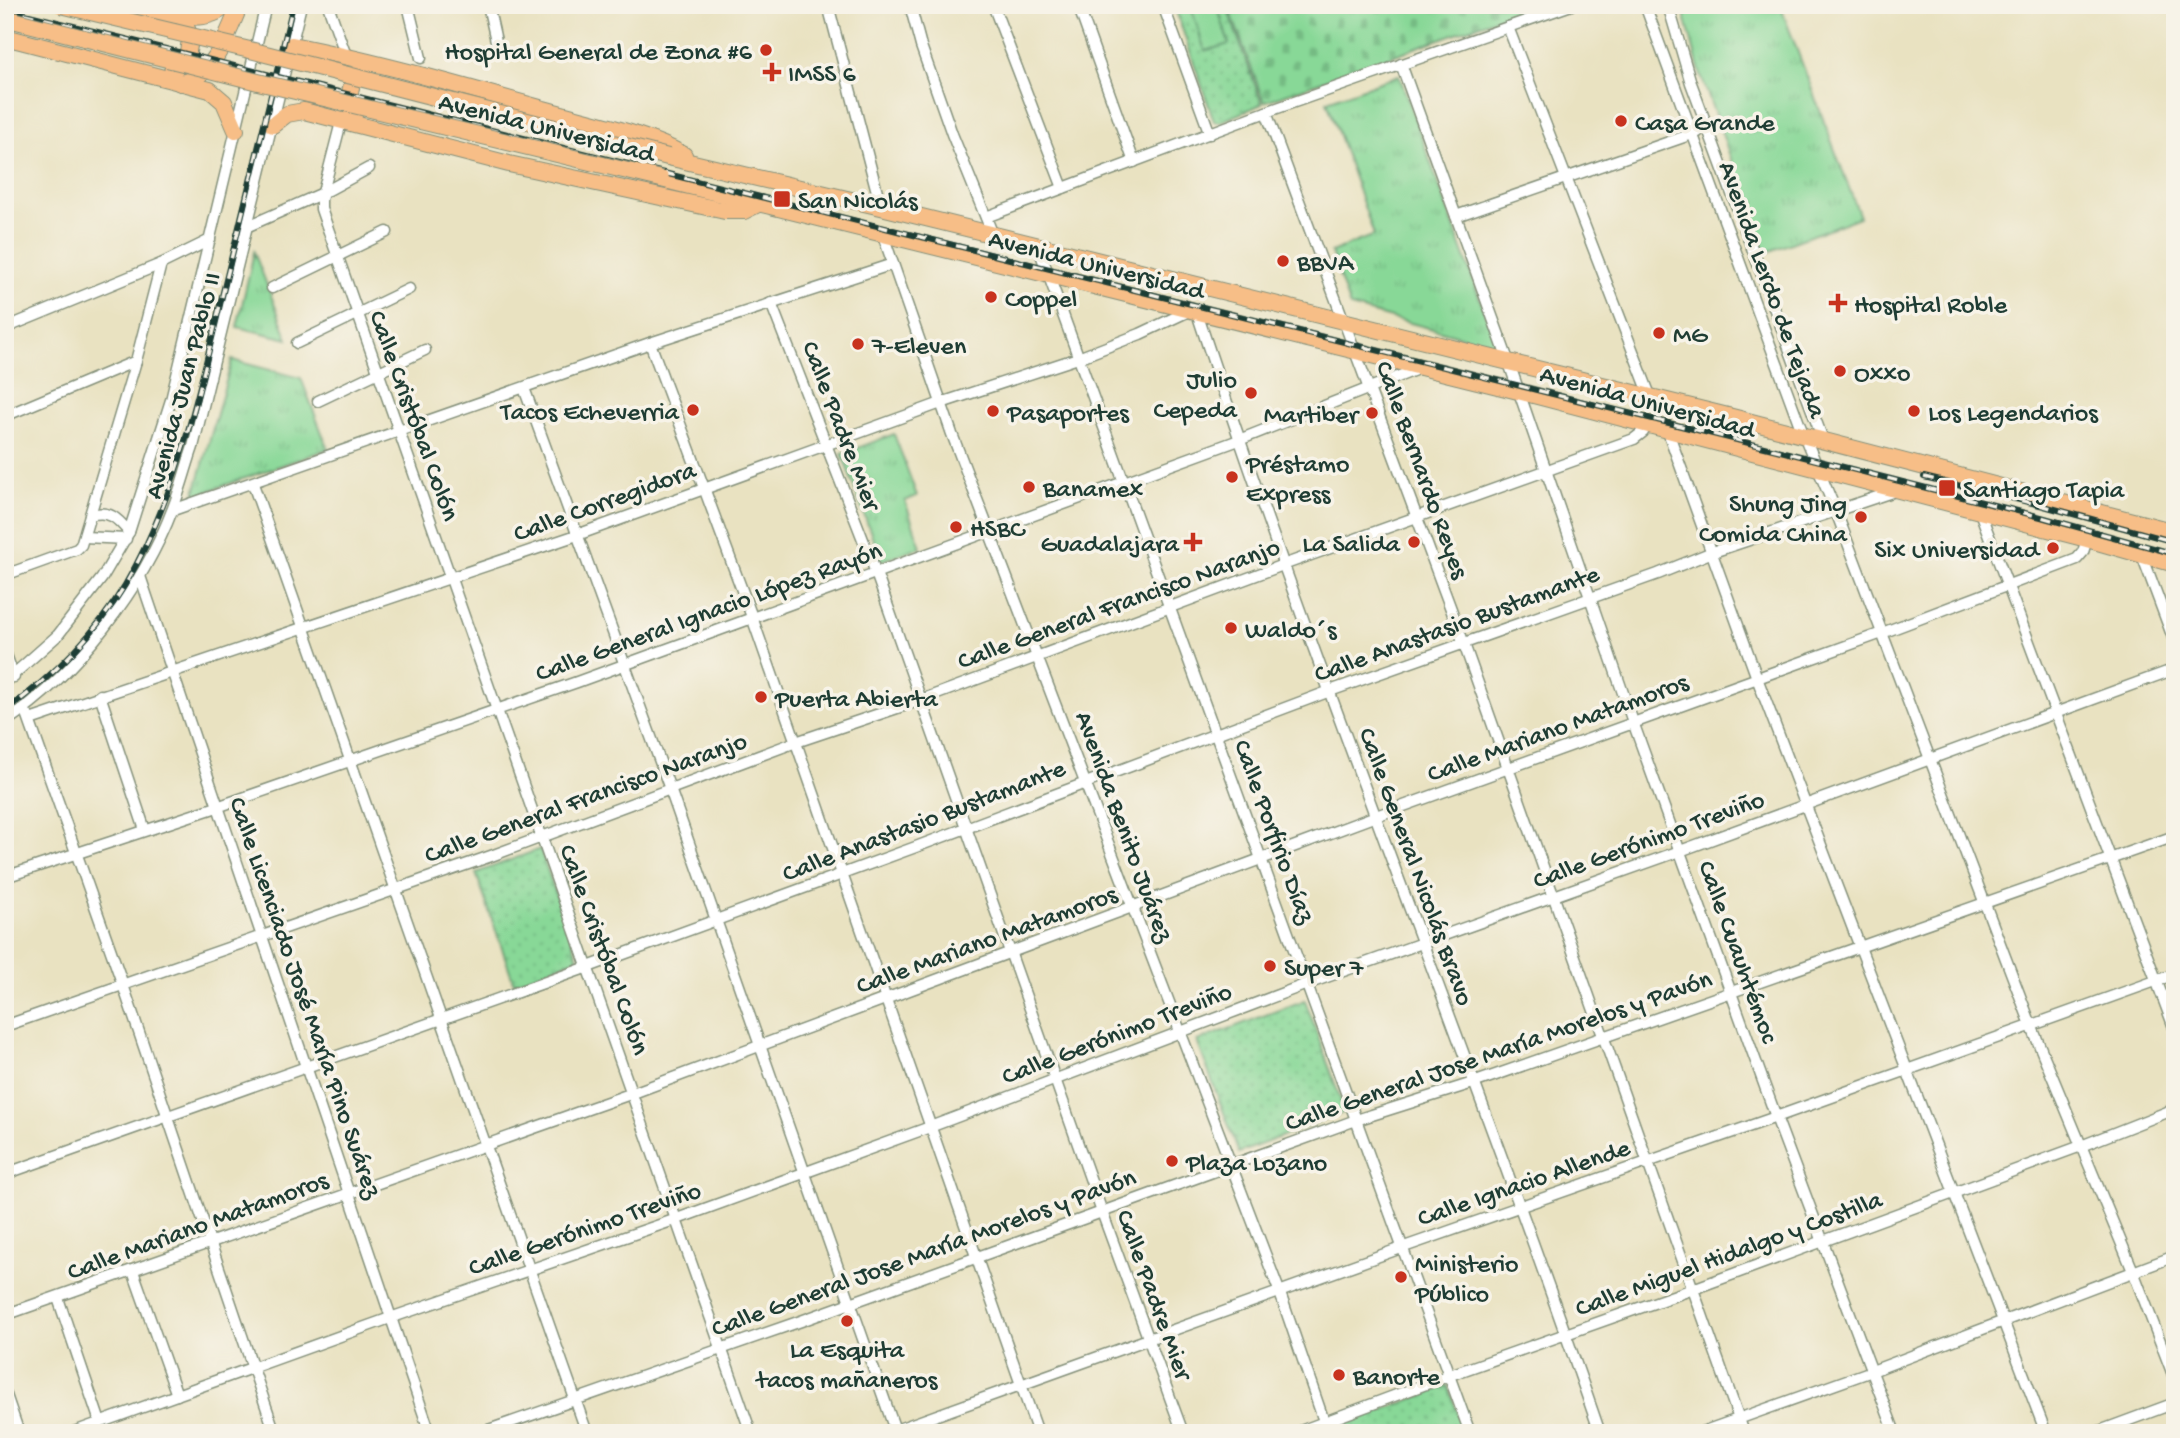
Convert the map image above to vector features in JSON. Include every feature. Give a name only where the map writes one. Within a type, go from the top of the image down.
[{"type":"highway","name":"Avenida Universidad","points":[[61,5],[1823,440],[2172,529]]},
{"type":"highway","points":[[131,5],[180,16],[210,15],[226,5]]},
{"type":"highway","points":[[180,83],[193,80],[209,68],[240,5]]},
{"type":"highway","points":[[157,78],[179,66],[187,56],[190,41],[188,30],[180,16]]},
{"type":"highway","name":"Avenida Universidad","points":[[5,18],[1518,391],[2175,564]]},
{"type":"highway","points":[[5,37],[211,90],[229,109],[236,130]]},
{"type":"highway","points":[[292,45],[371,62],[647,139],[702,165]]},
{"type":"highway","points":[[362,127],[349,105],[349,92],[360,69],[371,62]]},
{"type":"highway","points":[[273,125],[287,114],[298,111],[509,164],[725,211],[744,211],[760,203]]},
{"type":"street","name":"Avenida Juan Pablo II","points":[[10,679],[58,635],[102,578],[128,536],[171,400],[266,5]]},
{"type":"street","name":"Avenida Juan Pablo II","points":[[5,722],[25,709],[63,674],[109,622],[140,576],[173,510],[193,447],[301,5]]},
{"type":"street","points":[[328,5],[345,56]]},
{"type":"street","points":[[408,5],[421,58]]},
{"type":"street","points":[[488,5],[496,41]]},
{"type":"street","points":[[828,5],[881,207]]},
{"type":"street","points":[[911,5],[921,46],[952,134],[993,235]]},
{"type":"street","points":[[993,5],[1063,188]]},
{"type":"street","points":[[1078,5],[1134,162]]},
{"type":"street","points":[[1163,5],[1210,134]]},
{"type":"street","points":[[986,217],[1266,112],[1571,5]]},
{"type":"street","name":"Avenida Lerdo de Tejada","points":[[1645,5],[1805,436],[2031,1025],[2175,1380]]},
{"type":"street","name":"Avenida Lerdo de Tejada","points":[[1668,5],[1676,38],[1707,129],[1823,440]]},
{"type":"street","points":[[1508,27],[1651,398]]},
{"type":"street","name":"Calle Cuauhtémoc","points":[[1402,64],[1633,722],[1776,1117],[1895,1433]]},
{"type":"street","name":"Calle Bernardo Reyes","points":[[1266,112],[1464,644],[1744,1433]]},
{"type":"street","name":"Calle Cristóbal Colón","points":[[341,122],[321,209],[356,315],[751,1433]]},
{"type":"street","points":[[1456,216],[1707,129]]},
{"type":"street","points":[[246,228],[369,168]]},
{"type":"street","points":[[272,288],[387,232]]},
{"type":"street","name":"Avenida Benito Juárez","points":[[883,235],[941,403],[1280,1293],[1326,1427]]},
{"type":"street","points":[[5,328],[161,264],[210,240]]},
{"type":"street","name":"Calle Porfirio Díaz","points":[[1038,246],[1470,1433]]},
{"type":"street","points":[[5,575],[77,549],[84,537],[136,361],[161,264]]},
{"type":"street","points":[[173,510],[650,344],[892,264]]},
{"type":"street","points":[[297,343],[409,289]]},
{"type":"street","name":"Calle Padre Mier","points":[[771,303],[876,573],[1183,1433]]},
{"type":"street","name":"Calle Corregidora","points":[[30,720],[577,535],[941,403],[1078,358],[1193,312]]},
{"type":"street","name":"Calle General Nicolás Bravo","points":[[1193,312],[1600,1433]]},
{"type":"street","points":[[650,344],[752,618],[1038,1433]]},
{"type":"street","points":[[318,401],[425,350]]},
{"type":"street","points":[[12,413],[136,361]]},
{"type":"street","name":"Calle General Ignacio López Rayón","points":[[5,877],[497,710],[1239,440],[1420,368]]},
{"type":"street","points":[[524,388],[670,789],[893,1432]]},
{"type":"street","name":"Calle General Francisco Naranjo","points":[[5,1026],[262,938],[1634,439],[1643,432],[1647,424]]},
{"type":"street","points":[[1667,429],[1757,678],[2046,1433]]},
{"type":"street","points":[[253,484],[587,1433]]},
{"type":"street","name":"Calle Anastasio Bustamante","points":[[5,1174],[715,921],[1329,691],[1658,575],[1710,553],[1897,490]]},
{"type":"street","points":[[1980,512],[2175,1030]]},
{"type":"street","points":[[90,515],[111,514],[128,536]]},
{"type":"street","points":[[84,537],[128,536]]},
{"type":"street","name":"Calle Mariano Matamoros","points":[[5,1315],[633,1093],[1376,816],[1882,633],[2077,559],[2083,552],[2087,539]]},
{"type":"street","points":[[2142,555],[2175,643]]},
{"type":"street","name":"Calle Licenciado José María Pino Suárez","points":[[140,576],[393,1317],[430,1433]]},
{"type":"street","points":[[5,652],[10,679]]},
{"type":"street","name":"Calle Gerónimo Treviño","points":[[71,1433],[804,1173],[1307,984],[1680,851],[2175,669]]},
{"type":"street","points":[[100,695],[145,830]]},
{"type":"street","points":[[25,709],[123,985],[275,1433]]},
{"type":"street","name":"Calle General Jose María Morelos y Pavón","points":[[480,1433],[977,1258],[1356,1120],[1473,1083],[2175,836]]},
{"type":"street","name":"Calle Ignacio Allende","points":[[893,1432],[1404,1247],[2175,974]]},
{"type":"street","name":"Calle Miguel Hidalgo y Costilla","points":[[1295,1433],[1326,1427],[1450,1375],[1693,1290],[2175,1109]]},
{"type":"street","points":[[1699,1433],[2004,1322],[2175,1256]]},
{"type":"street","points":[[133,1271],[177,1395]]},
{"type":"street","points":[[58,1298],[100,1422]]},
{"type":"street","points":[[5,1392],[19,1433]]},
{"type":"street","points":[[2094,1433],[2175,1403]]},
{"type":"green space","points":[[1174,5],[1226,5],[1262,104],[1220,122],[1214,121]]},
{"type":"green space","points":[[1217,5],[1229,44],[1205,51],[1191,7]]},
{"type":"green space","points":[[1228,5],[1535,5],[1264,102]]},
{"type":"green space","points":[[1682,5],[1780,5],[1860,217],[1765,253],[1700,73]]},
{"type":"green space","points":[[1399,75],[1497,346],[1350,307],[1331,252],[1374,235],[1327,101]]},
{"type":"green space","points":[[254,252],[288,339],[237,327]]},
{"type":"green space","points":[[232,360],[301,378],[328,449],[194,496]]},
{"type":"green space","points":[[894,434],[917,496],[905,501],[921,547],[881,561],[842,454]]},
{"type":"green space","points":[[540,849],[578,958],[514,983],[476,873]]},
{"type":"green space","points":[[1305,1000],[1345,1112],[1239,1153],[1197,1041]]},
{"type":"green space","points":[[1448,1386],[1465,1433],[1341,1433],[1339,1426]]},
{"type":"railway","points":[[5,711],[56,669],[100,621],[125,585],[160,514],[197,400],[293,5]]},
{"type":"railway","points":[[5,9],[1701,431],[2041,517],[2175,554]]},
{"type":"railway","points":[[1663,411],[1727,427]]},
{"type":"railway","points":[[1924,477],[2175,542]]},
{"type":"place","name":"Hospital General de Zona #6","points":[[766,50]]},
{"type":"place","name":"IMSS 6","points":[[772,72]]},
{"type":"place","name":"Casa Grande","points":[[1621,121]]},
{"type":"place","name":"San Nicolás","points":[[782,199]]},
{"type":"place","name":"BBVA","points":[[1283,261]]},
{"type":"place","name":"Coppel","points":[[991,297]]},
{"type":"place","name":"Hospital Roble","points":[[1838,303]]},
{"type":"place","name":"MG","points":[[1659,333]]},
{"type":"place","name":"7-Eleven","points":[[858,344]]},
{"type":"place","name":"Oxxo","points":[[1840,371]]},
{"type":"place","name":"Julio Cepeda","points":[[1251,393]]},
{"type":"place","name":"Tacos Echeverria","points":[[693,410]]},
{"type":"place","name":"Pasaportes","points":[[993,411]]},
{"type":"place","name":"Los Legendarios","points":[[1914,411]]},
{"type":"place","name":"Martiber","points":[[1372,413]]},
{"type":"place","name":"Préstamo Express","points":[[1232,477]]},
{"type":"place","name":"Banamex","points":[[1029,487]]},
{"type":"place","name":"Santiago Tapia","points":[[1947,488]]},
{"type":"place","name":"Shung Jing Comida China","points":[[1861,517]]},
{"type":"place","name":"HSBC","points":[[956,527]]},
{"type":"place","name":"Guadalajara","points":[[1193,542]]},
{"type":"place","name":"La Salida","points":[[1414,542]]},
{"type":"place","name":"Six Universidad","points":[[2053,548]]},
{"type":"place","name":"Waldo´s","points":[[1231,628]]},
{"type":"place","name":"Puerta Abierta","points":[[761,697]]},
{"type":"place","name":"Super 7","points":[[1270,966]]},
{"type":"place","name":"Plaza Lozano","points":[[1172,1161]]},
{"type":"place","name":"Ministerio Público","points":[[1401,1277]]},
{"type":"place","name":"La Esquita tacos mañaneros","points":[[847,1321]]},
{"type":"place","name":"Banorte","points":[[1339,1375]]}]
